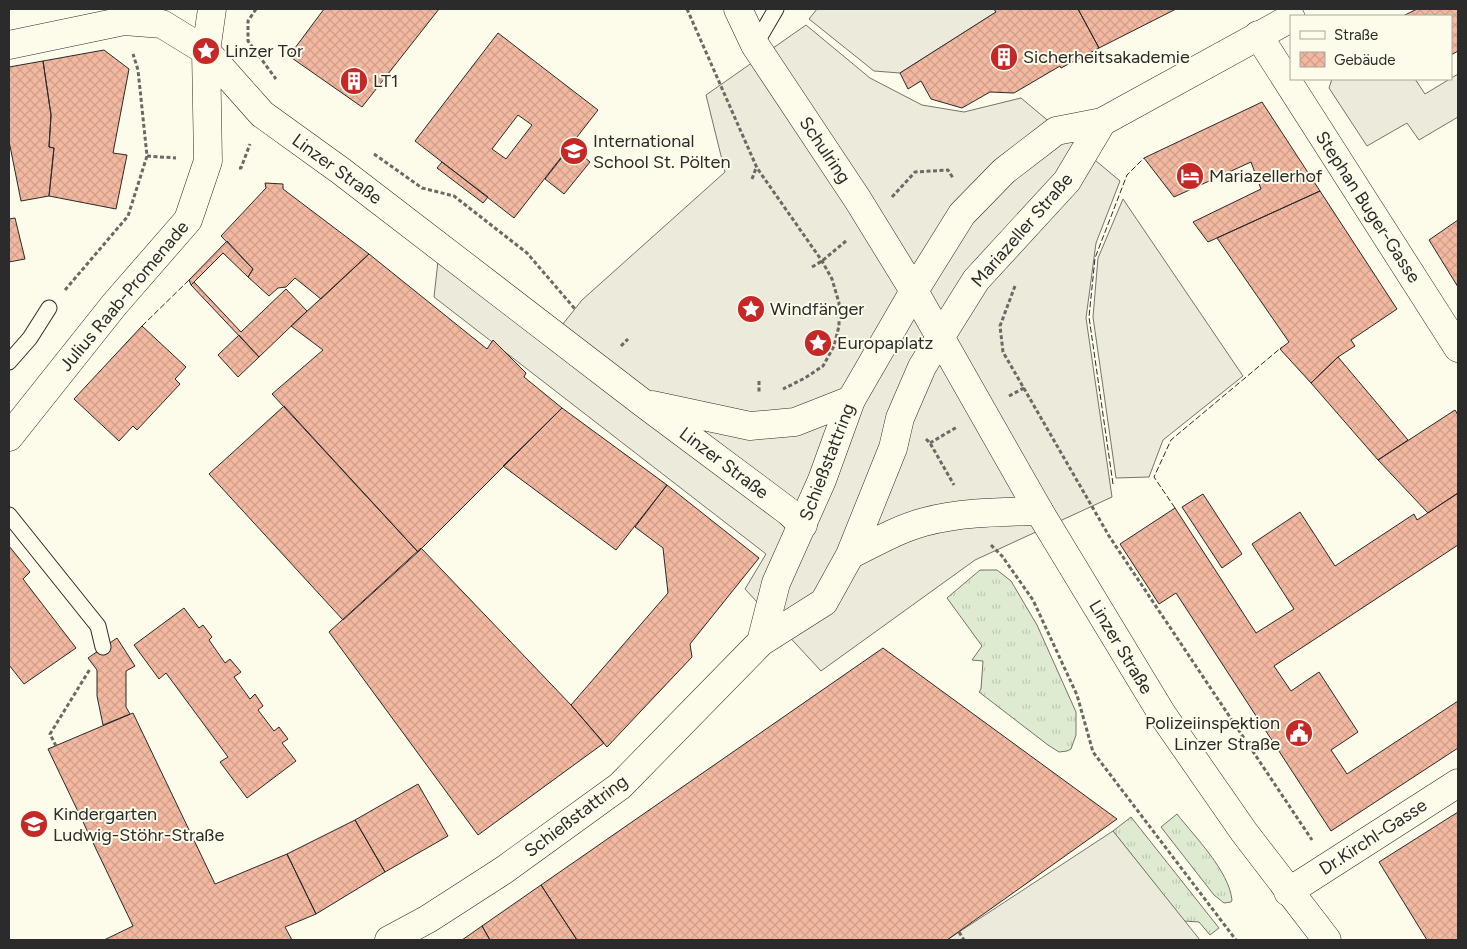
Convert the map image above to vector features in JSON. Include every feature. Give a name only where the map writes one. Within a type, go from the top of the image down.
[{"type":"main road","points":[[176,9],[206,51]]},
{"type":"main road","name":"Julius Raab-Promenade","points":[[9,437],[114,305],[188,220],[208,161],[206,51],[212,9]]},
{"type":"main road","name":"Schulring","points":[[738,9],[755,45],[858,200],[940,336]]},
{"type":"main road","points":[[1295,15],[1307,9]]},
{"type":"main road","points":[[914,291],[962,214],[1004,171],[1056,131],[1102,122],[1290,18]]},
{"type":"main road","name":"Linzer Straße","points":[[9,45],[124,21],[162,24],[206,51],[262,114],[342,171],[643,403],[789,512],[803,525]]},
{"type":"main road","name":"Stephan Buger-Gasse","points":[[1258,35],[1458,348]]},
{"type":"main road","name":"Mariazeller Straße","points":[[940,336],[976,280],[1067,182],[1102,122]]},
{"type":"main road","name":"Schießstattring","points":[[761,642],[776,583],[822,480],[851,400],[914,291]]},
{"type":"main road","name":"Linzer Straße","points":[[940,336],[1039,511],[1162,714],[1244,832],[1288,892],[1327,940]]},
{"type":"main road","name":"Schießstattring","points":[[388,940],[428,919],[504,870],[620,786],[761,642],[824,602],[850,555],[893,448],[900,418],[922,367],[940,336]]},
{"type":"main road","name":"Linzer Straße","points":[[643,403],[750,426],[795,422],[851,400]]},
{"type":"main road","points":[[850,555],[924,522],[987,512],[1039,511]]},
{"type":"main road","name":"Dr.Kirchl-Gasse","points":[[1288,892],[1458,783]]},
{"type":"lane","points":[[755,45],[776,9]]},
{"type":"lane","points":[[9,362],[30,338],[49,308]]},
{"type":"lane","points":[[9,515],[98,626],[103,647]]},
{"type":"path","points":[[256,9],[248,21],[248,42],[281,86]]},
{"type":"path","points":[[687,9],[757,168],[822,261],[832,279],[839,303],[839,326],[834,346],[823,366],[786,389],[777,390]]},
{"type":"path","points":[[49,308],[128,216],[147,156],[138,70],[124,21]]},
{"type":"path","points":[[369,150],[422,188],[454,196],[469,207],[527,253],[580,314]]},
{"type":"path","points":[[752,179],[757,168]]},
{"type":"path","points":[[915,172],[948,170]]},
{"type":"path","points":[[812,267],[822,261]]},
{"type":"path","points":[[1016,283],[1000,326],[1003,352],[1109,536],[1329,865]]},
{"type":"path","points":[[621,346],[628,339]]},
{"type":"path","points":[[614,341],[628,351]]},
{"type":"path","points":[[758,381],[759,394]]},
{"type":"path","points":[[752,394],[768,392]]},
{"type":"path","points":[[924,438],[930,443],[957,490]]},
{"type":"path","points":[[990,544],[1002,556],[1032,600],[1077,695],[1093,752],[1236,940]]},
{"type":"path","points":[[56,746],[50,734],[93,664]]},
{"type":"path","points":[[958,932],[964,940]]},
{"type":"green space","points":[[980,570],[997,570],[1011,581],[1037,625],[1076,712],[1076,735],[1071,749],[1067,751],[1059,752],[1048,745],[979,692],[981,689],[983,661],[972,660],[982,646],[947,598]]},
{"type":"green space","points":[[1177,814],[1218,866],[1230,889],[1231,902],[1224,903],[1214,895],[1161,827]]},
{"type":"green space","points":[[1131,817],[1219,928],[1210,935],[1199,922],[1184,921],[1113,831]]},
{"type":"shaded area","points":[[817,9],[994,9],[996,12],[900,73],[874,71],[809,19]]},
{"type":"shaded area","name":"Europaplatz","points":[[806,25],[870,78],[922,105],[964,112],[1021,98],[1120,181],[1096,243],[1086,318],[1112,497],[975,560],[821,671],[745,589],[766,554],[434,297],[438,261],[547,344],[582,300],[725,172],[706,95]]},
{"type":"shaded area","points":[[1458,74],[1458,117],[1419,140],[1407,123],[1367,146],[1329,88],[1332,80],[1416,80],[1425,94],[1448,80],[1452,80],[1452,78]]},
{"type":"shaded area","points":[[1123,199],[1243,376],[1163,440],[1149,477],[1116,478],[1093,317],[1098,258]]},
{"type":"shaded area","points":[[1113,831],[1200,940],[947,940],[959,932]]},
{"type":"building","name":"LT1","points":[[324,9],[439,9],[362,107],[289,56]]},
{"type":"building","name":"Sicherheitsakademie","points":[[994,9],[1078,9],[1099,48],[1061,68],[1060,66],[1014,93],[990,92],[962,108],[931,99],[921,81],[908,89],[900,73],[996,12]]},
{"type":"building","points":[[1078,9],[1176,9],[1099,48]]},
{"type":"building","points":[[1417,9],[1458,9],[1458,51],[1452,54],[1452,15],[1405,15]]},
{"type":"building","points":[[498,33],[598,110],[514,218],[415,141]],"holes":[[[518,115],[532,125],[506,159],[492,149]]]},
{"type":"building","points":[[104,50],[129,69],[113,153],[127,155],[116,209],[49,196],[54,148],[49,147],[51,115],[43,61]]},
{"type":"building","points":[[43,61],[51,115],[49,147],[54,148],[49,196],[21,201],[9,141],[9,67]]},
{"type":"building","name":"Mariazellerhof","points":[[1262,102],[1320,191],[1208,242],[1193,222],[1261,189],[1251,162],[1174,197],[1144,158]]},
{"type":"building","points":[[571,146],[590,162],[564,194],[545,179]]},
{"type":"building","points":[[442,162],[488,197],[483,203],[437,168]]},
{"type":"building","points":[[265,183],[283,184],[283,189],[369,254],[321,299],[295,278],[286,287],[278,288],[269,296],[248,277],[253,269],[221,236],[266,188]]},
{"type":"building","points":[[1320,191],[1397,309],[1351,340],[1355,346],[1338,357],[1311,383],[1280,349],[1289,342],[1217,238]]},
{"type":"building","points":[[15,218],[25,259],[9,262],[9,219]]},
{"type":"building","points":[[1458,220],[1458,287],[1429,240]]},
{"type":"building","points":[[227,241],[253,269],[248,277],[223,253],[191,285],[189,280]]},
{"type":"building","points":[[369,254],[487,349],[493,340],[526,373],[524,377],[562,408],[418,552],[272,394],[323,350],[291,326]]},
{"type":"building","points":[[194,282],[241,332],[286,289],[307,311],[259,357],[191,285]]},
{"type":"building","points":[[142,326],[186,367],[175,379],[180,384],[137,430],[133,426],[119,441],[74,399]]},
{"type":"building","points":[[239,335],[259,357],[238,377],[218,355]]},
{"type":"building","points":[[1338,357],[1408,440],[1378,460],[1311,383]]},
{"type":"building","points":[[284,406],[418,552],[343,620],[209,474]]},
{"type":"building","points":[[562,408],[667,485],[616,550],[503,466]]},
{"type":"building","points":[[1455,410],[1458,415],[1458,493],[1428,513],[1378,460]]},
{"type":"building","points":[[667,485],[759,558],[690,644],[692,657],[607,747],[571,705],[668,593],[663,548],[635,527]]},
{"type":"building","points":[[1458,493],[1458,545],[1274,666],[1291,691],[1319,672],[1358,732],[1331,750],[1347,774],[1458,701],[1458,748],[1331,831],[1176,593],[1159,604],[1120,544],[1175,508],[1256,633],[1294,609],[1252,544],[1300,512],[1335,566],[1414,514],[1417,520]]},
{"type":"building","points":[[1203,494],[1242,554],[1222,568],[1182,507]]},
{"type":"building","points":[[9,546],[30,572],[23,579],[76,648],[24,684],[9,665]]},
{"type":"building","points":[[421,548],[571,705],[604,743],[478,835],[329,632]]},
{"type":"building","points":[[184,608],[199,628],[203,625],[212,637],[209,640],[225,663],[230,659],[241,672],[234,677],[250,699],[255,694],[263,706],[258,710],[274,731],[279,727],[288,739],[282,743],[296,761],[247,798],[220,762],[228,757],[166,673],[159,679],[134,645]]},
{"type":"building","points":[[117,638],[135,666],[126,671],[126,707],[130,714],[103,725],[97,696],[97,670],[88,658]]},
{"type":"building","points":[[883,648],[1117,819],[947,940],[577,940],[541,885]]},
{"type":"building","points":[[133,713],[215,884],[287,854],[316,914],[285,927],[292,940],[104,940],[133,926],[48,749]]},
{"type":"building","points":[[418,784],[448,836],[385,872],[355,820]]},
{"type":"building","points":[[1458,812],[1458,940],[1427,940],[1379,862]]},
{"type":"building","points":[[355,820],[385,872],[316,914],[287,854]]},
{"type":"building","points":[[541,885],[577,940],[490,940],[482,926]]},
{"type":"building","points":[[482,926],[490,940],[462,940]]},
{"type":"fence","points":[[1113,484],[1089,317],[1095,258],[1127,175],[1144,158]]},
{"type":"fence","points":[[142,326],[189,280]]},
{"type":"fence","points":[[1175,508],[1154,477],[1171,440],[1282,347]]},
{"type":"place","name":"Linzer Tor","points":[[206,51]]},
{"type":"place","name":"Sicherheitsakademie","points":[[1004,57]]},
{"type":"place","name":"LT1","points":[[354,81]]},
{"type":"place","name":"International School St. Pölten","points":[[574,151]]},
{"type":"place","name":"Mariazellerhof","points":[[1190,176]]},
{"type":"place","name":"Windfänger","points":[[751,309]]},
{"type":"place","name":"Europaplatz","points":[[818,343]]},
{"type":"place","name":"Polizeiinspektion Linzer Straße","points":[[1299,733]]},
{"type":"place","name":"Kindergarten Ludwig-Stöhr-Straße","points":[[34,824]]}]
